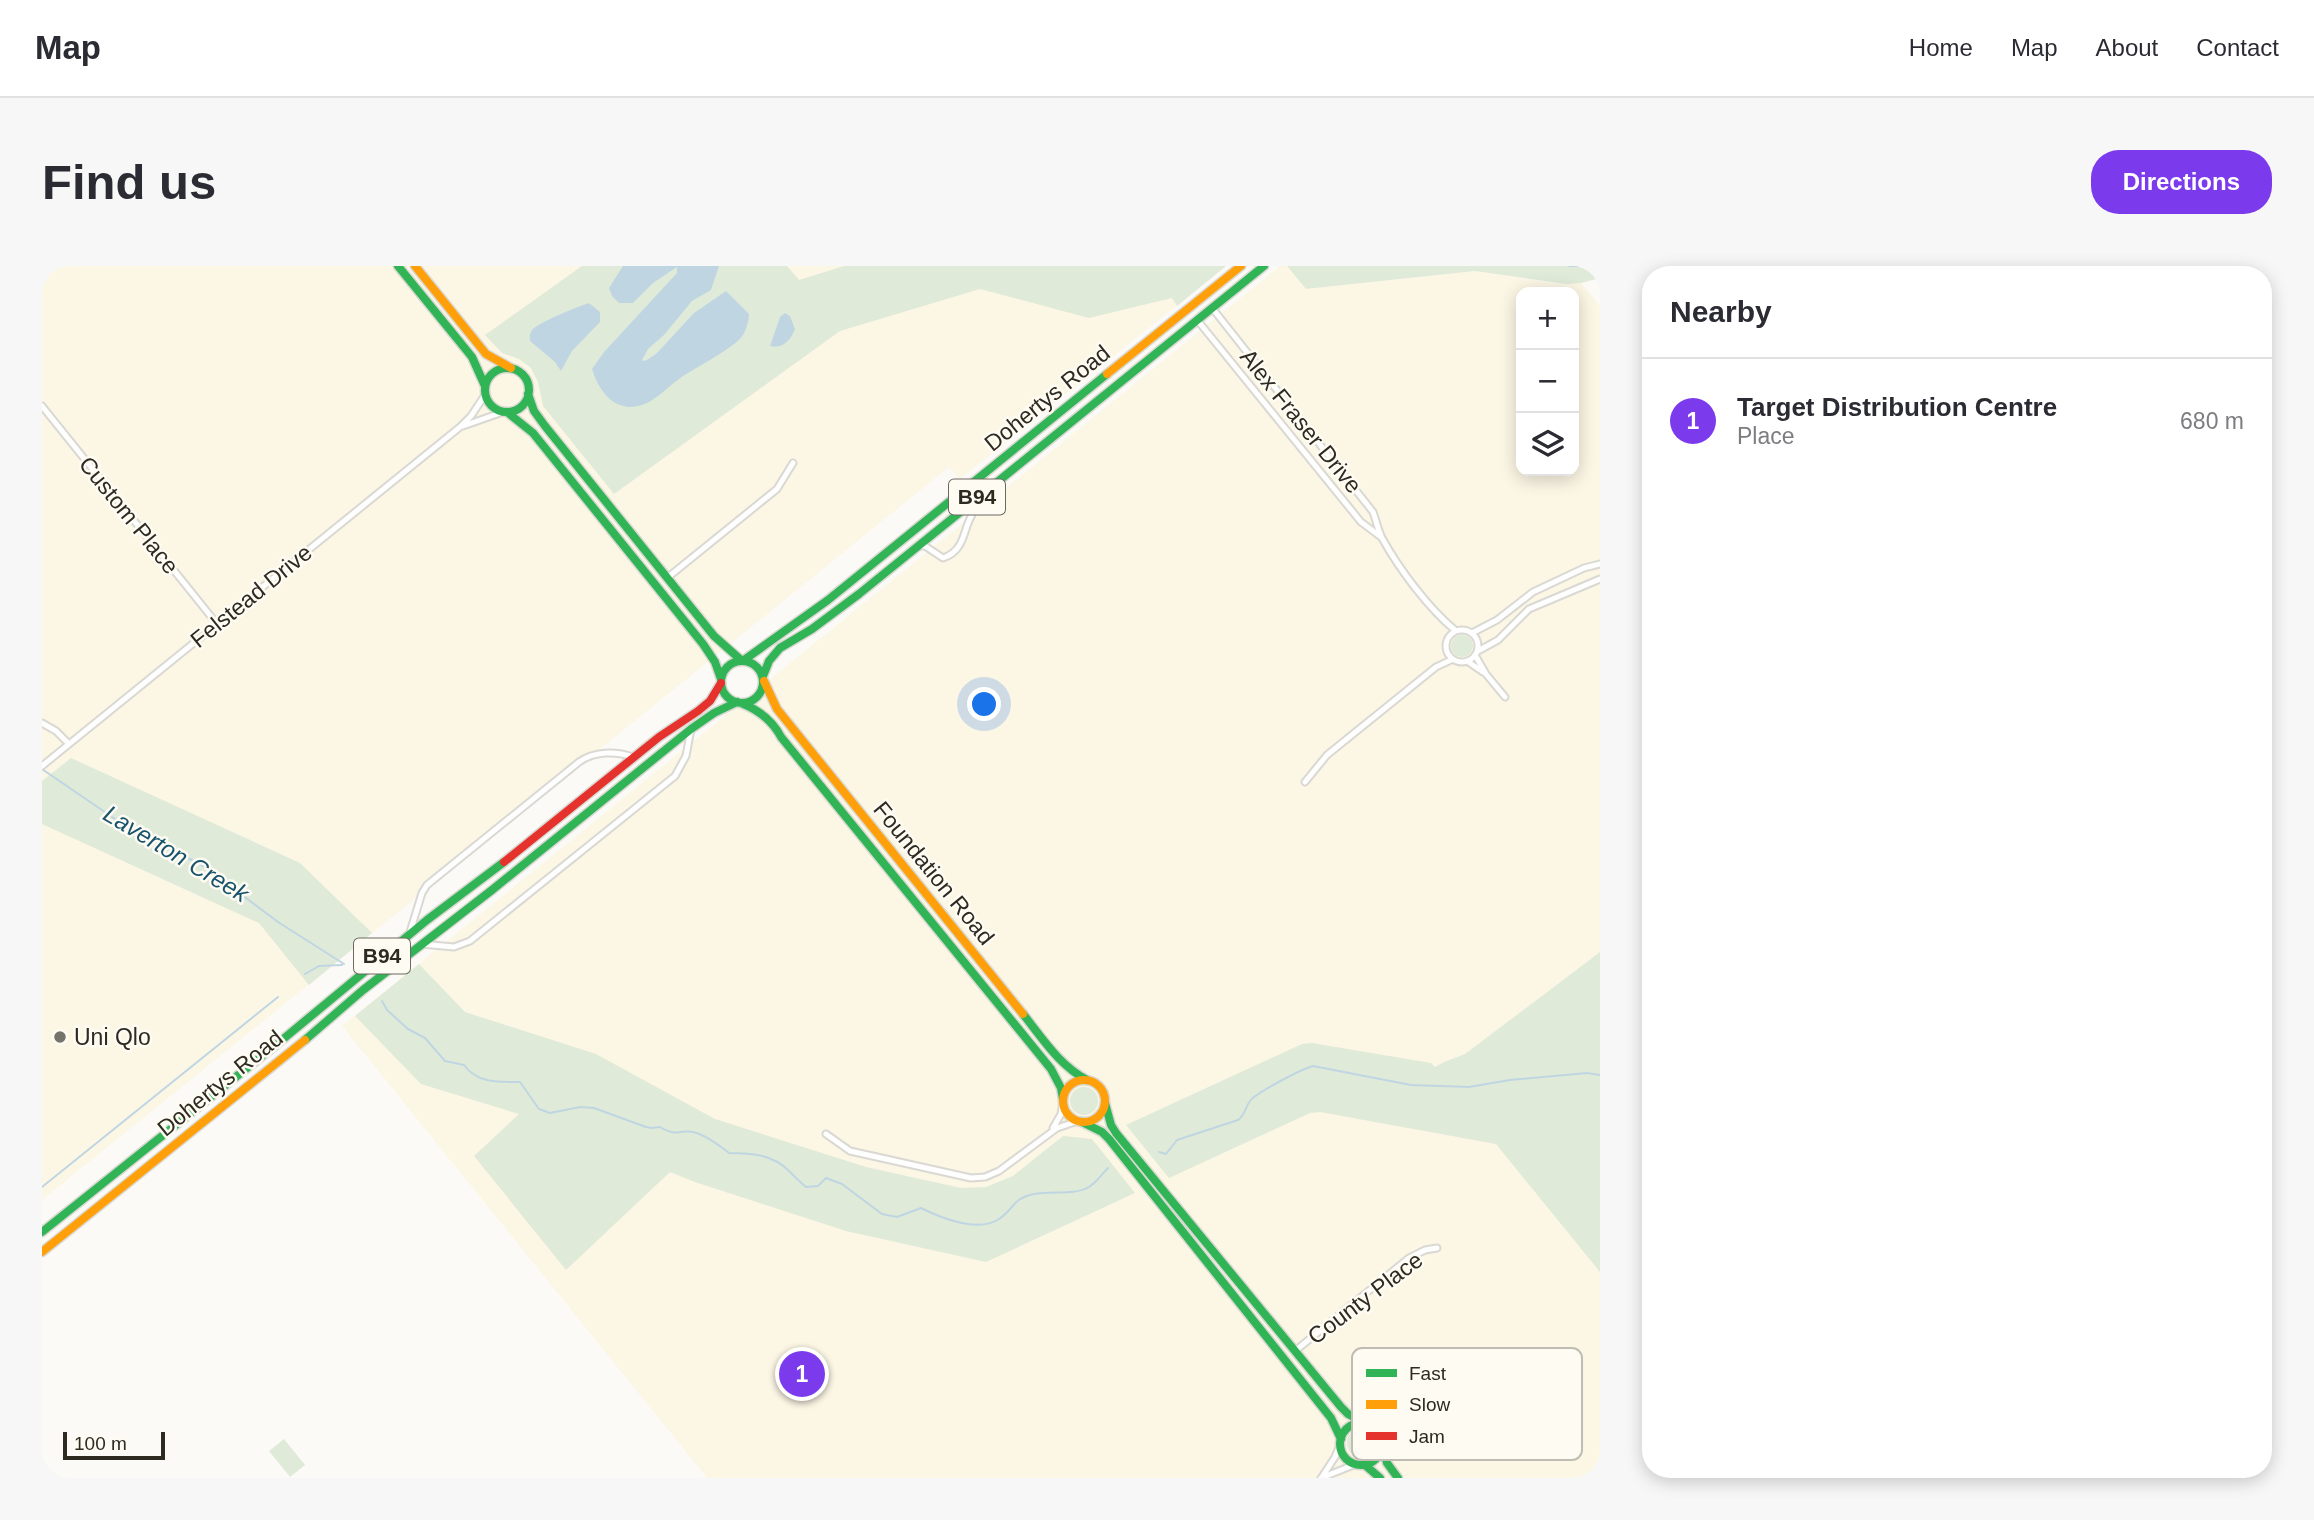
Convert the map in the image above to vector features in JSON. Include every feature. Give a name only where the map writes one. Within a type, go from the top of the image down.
[{"type":"street","points":[[398,266],[472,357],[491,406],[505,412],[533,433],[703,644],[715,662],[726,695],[739,703]]},
{"type":"street","points":[[415,266],[486,354],[523,375],[529,387],[528,394],[521,407],[505,412]]},
{"type":"street","name":"Dohertys Road","points":[[742,660],[807,617],[1241,266]]},
{"type":"street","name":"Dohertys Road","points":[[763,678],[769,661],[780,648],[825,620],[1264,266]]},
{"type":"street","points":[[1198,321],[1195,303],[1213,309]]},
{"type":"street","name":"Alex Fraser Drive","points":[[1213,309],[1373,512],[1381,537],[1408,576],[1442,620],[1456,631]]},
{"type":"street","name":"Alex Fraser Drive","points":[[1198,321],[1360,522],[1381,537]]},
{"type":"street","points":[[485,390],[491,374],[511,368]]},
{"type":"street","points":[[1249,384],[1262,373]]},
{"type":"street","name":"Felstead Drive","points":[[42,766],[460,427],[471,416],[485,390]]},
{"type":"street","points":[[528,394],[534,411],[721,645],[742,660],[756,665],[763,678]]},
{"type":"street","name":"Custom Place","points":[[42,405],[217,624]]},
{"type":"street","name":"Felstead Drive","points":[[460,427],[505,412]]},
{"type":"street","points":[[1034,433],[1043,444]]},
{"type":"street","points":[[1304,451],[1317,440]]},
{"type":"street","points":[[667,578],[777,489],[787,477],[793,463]]},
{"type":"street","points":[[569,479],[580,470]]},
{"type":"street","name":"Dohertys Road","points":[[917,546],[925,547],[943,558],[951,554],[962,543],[966,528],[987,489]]},
{"type":"street","points":[[1472,633],[1497,620],[1512,607],[1549,584],[1584,568],[1600,564]]},
{"type":"street","points":[[1467,661],[1498,640],[1529,609],[1600,579]]},
{"type":"street","points":[[1512,607],[1520,617]]},
{"type":"street","name":"Alex Fraser Drive","points":[[1442,620],[1449,637]]},
{"type":"street","points":[[1453,659],[1446,646],[1449,637],[1464,629],[1472,633],[1478,641],[1476,653],[1486,674],[1504,697]]},
{"type":"street","points":[[1438,666],[1447,651]]},
{"type":"street","points":[[1305,782],[1327,755],[1438,666],[1453,659],[1467,661],[1486,674]]},
{"type":"street","name":"B94","points":[[721,681],[730,664],[742,660]]},
{"type":"street","name":"B94","points":[[739,703],[750,702],[757,697],[762,689],[763,678]]},
{"type":"street","name":"Foundation Road","points":[[763,678],[777,709],[1063,1064],[1087,1080]]},
{"type":"street","name":"Dohertys Road","points":[[42,1232],[290,1034],[409,934],[497,868],[634,757],[705,705],[721,681]]},
{"type":"street","name":"Dohertys Road","points":[[42,1252],[691,729],[714,713],[739,703]]},
{"type":"street","name":"Foundation Road","points":[[739,703],[765,715],[777,728],[781,737],[1051,1069],[1061,1088],[1063,1100]]},
{"type":"street","points":[[42,723],[56,731],[69,744]]},
{"type":"street","points":[[421,944],[454,947],[470,941],[675,776],[686,756],[691,729]]},
{"type":"street","points":[[409,934],[427,885],[579,762],[586,757],[601,754],[634,757]]},
{"type":"street","points":[[1049,1133],[1062,1114],[1063,1100],[1069,1087],[1080,1080],[1087,1080],[1098,1086],[1116,1133],[1345,1411],[1352,1415]]},
{"type":"street","points":[[1063,1100],[1067,1114],[1102,1132],[1109,1139],[1333,1421],[1345,1457],[1380,1478]]},
{"type":"street","points":[[826,1134],[850,1151],[971,1178],[985,1177],[1008,1166],[1057,1128],[1094,1119],[1100,1115],[1105,1103]]},
{"type":"street","name":"County Place","points":[[1295,1351],[1409,1258],[1425,1250],[1437,1248]]},
{"type":"street","points":[[1322,1478],[1335,1457],[1347,1428],[1352,1424]]},
{"type":"street","points":[[1322,1478],[1372,1460]]},
{"type":"street","points":[[1386,1460],[1398,1478]]},
{"type":"shaded area","points":[[42,266],[1226,266],[960,479],[949,467],[42,1200]]},
{"type":"shaded area","points":[[1280,266],[1287,266],[1306,289],[1475,271],[1556,283],[1581,283],[1600,306],[1600,952],[1465,1054],[1435,1068],[1600,1272],[1600,1478],[707,1478],[342,1026]]},
{"type":"green space","points":[[582,266],[787,266],[799,280],[844,266],[1226,266],[1177,306],[1172,298],[1089,318],[980,289],[840,331],[614,494],[543,406],[538,382],[531,368],[519,359],[502,353],[485,335]]},
{"type":"green space","points":[[1287,266],[1600,266],[1600,278],[1566,284],[1475,271],[1306,289]]},
{"type":"green space","points":[[1462,635],[1470,638],[1473,646],[1470,654],[1462,657],[1454,654],[1451,646],[1454,638]]},
{"type":"green space","points":[[71,758],[300,863],[372,933],[309,985],[259,923],[42,824],[42,781]]},
{"type":"green space","points":[[1600,952],[1600,1272],[1496,1144],[1320,1112],[1310,1113],[1169,1178],[1126,1125],[1302,1044],[1312,1043],[1431,1063],[1435,1067],[1465,1054]]},
{"type":"green space","points":[[419,964],[465,1012],[596,1054],[715,1119],[866,1167],[961,1188],[986,1187],[1013,1176],[1063,1136],[1092,1139],[1135,1193],[986,1262],[846,1231],[670,1172],[566,1270],[474,1156],[519,1114],[421,1084],[355,1016]]},
{"type":"green space","points":[[1084,1087],[1094,1091],[1098,1101],[1094,1111],[1084,1115],[1074,1111],[1070,1101],[1074,1091]]},
{"type":"green space","points":[[1352,1432],[1352,1454],[1347,1443]]},
{"type":"green space","points":[[284,1439],[305,1465],[290,1477],[269,1451]]},
{"type":"water","points":[[623,266],[719,266],[711,290],[692,301],[664,335],[648,349],[642,360],[645,361],[656,354],[694,313],[726,291],[749,314],[744,333],[732,346],[679,379],[649,402],[629,407],[612,401],[606,395],[592,369],[604,352],[677,273],[677,267],[653,283],[633,303],[619,303],[609,288]]},
{"type":"water","points":[[589,303],[600,312],[600,322],[572,351],[561,371],[555,362],[530,341],[530,333],[542,323]]},
{"type":"water","points":[[785,313],[790,316],[795,329],[783,345],[770,346],[780,317]]},
{"type":"waterway","points":[[1569,266],[1592,266]]},
{"type":"waterway","name":"Laverton Creek","points":[[42,769],[118,821],[205,867],[278,922],[344,964]]},
{"type":"waterway","points":[[305,974],[319,966],[342,965]]},
{"type":"waterway","points":[[42,1187],[278,997]]},
{"type":"waterway","name":"Laverton Creek","points":[[382,1001],[387,1010],[408,1029],[425,1038],[445,1061],[464,1065],[482,1079],[520,1082],[539,1109],[550,1113],[580,1107],[594,1108],[646,1127],[660,1127],[675,1133],[698,1133],[729,1153],[753,1154],[776,1161],[806,1187],[818,1186],[826,1178],[842,1184],[882,1214],[897,1217],[921,1208],[960,1222],[981,1225],[999,1219],[1027,1196],[1083,1190],[1108,1168]]},
{"type":"waterway","name":"Laverton Creek","points":[[1159,1152],[1166,1154],[1177,1140],[1238,1120],[1254,1097],[1313,1066],[1411,1085],[1469,1087],[1510,1080],[1587,1073],[1600,1075]]},
{"type":"traffic: fast","points":[[398,266],[472,357],[485,386]]},
{"type":"traffic: fast","points":[[763,676],[769,661],[780,648],[812,629],[859,594],[1264,266]]},
{"type":"traffic: fast","points":[[507,368],[523,374],[529,390],[523,406],[507,412],[491,406],[485,390],[491,374],[507,368]]},
{"type":"traffic: fast","points":[[744,660],[828,600],[1107,374]]},
{"type":"traffic: fast","points":[[528,394],[534,411],[545,426],[714,636],[741,660]]},
{"type":"traffic: fast","points":[[507,412],[533,433],[703,644],[715,662],[721,679]]},
{"type":"traffic: fast","points":[[742,661],[757,667],[763,682],[757,697],[742,703],[727,697],[721,682],[727,667],[742,661]]},
{"type":"traffic: fast","points":[[305,1040],[363,990],[691,729],[714,713],[737,702]]},
{"type":"traffic: fast","points":[[741,703],[759,712],[769,721],[1051,1069],[1061,1088],[1063,1099]]},
{"type":"traffic: fast","points":[[42,1232],[427,920],[504,862]]},
{"type":"traffic: fast","points":[[1023,1014],[1060,1059],[1087,1080]]},
{"type":"traffic: fast","points":[[1105,1103],[1116,1133],[1341,1407],[1352,1416]]},
{"type":"traffic: fast","points":[[1082,1122],[1102,1132],[1109,1139],[1331,1418],[1341,1439]]},
{"type":"traffic: fast","points":[[1352,1425],[1341,1436],[1341,1452],[1353,1464],[1369,1464],[1375,1460]]},
{"type":"traffic: fast","points":[[1386,1460],[1398,1478]]},
{"type":"traffic: fast","points":[[1365,1465],[1380,1478]]},
{"type":"traffic: slow","points":[[415,266],[486,354],[511,368]]},
{"type":"traffic: slow","points":[[1107,374],[1241,266]]},
{"type":"traffic: slow","points":[[764,681],[777,709],[1023,1014]]},
{"type":"traffic: slow","points":[[42,1252],[305,1040]]},
{"type":"traffic: slow","points":[[1084,1080],[1099,1086],[1105,1101],[1099,1116],[1084,1122],[1069,1116],[1063,1101],[1069,1086],[1084,1080]]},
{"type":"traffic: jam","points":[[504,862],[659,737],[698,711],[710,701],[721,683]]},
{"type":"place","name":"Uni Qlo","points":[[60,1037]]},
{"type":"place","name":"Target Distribution Centre","points":[[802,1374]]}]
